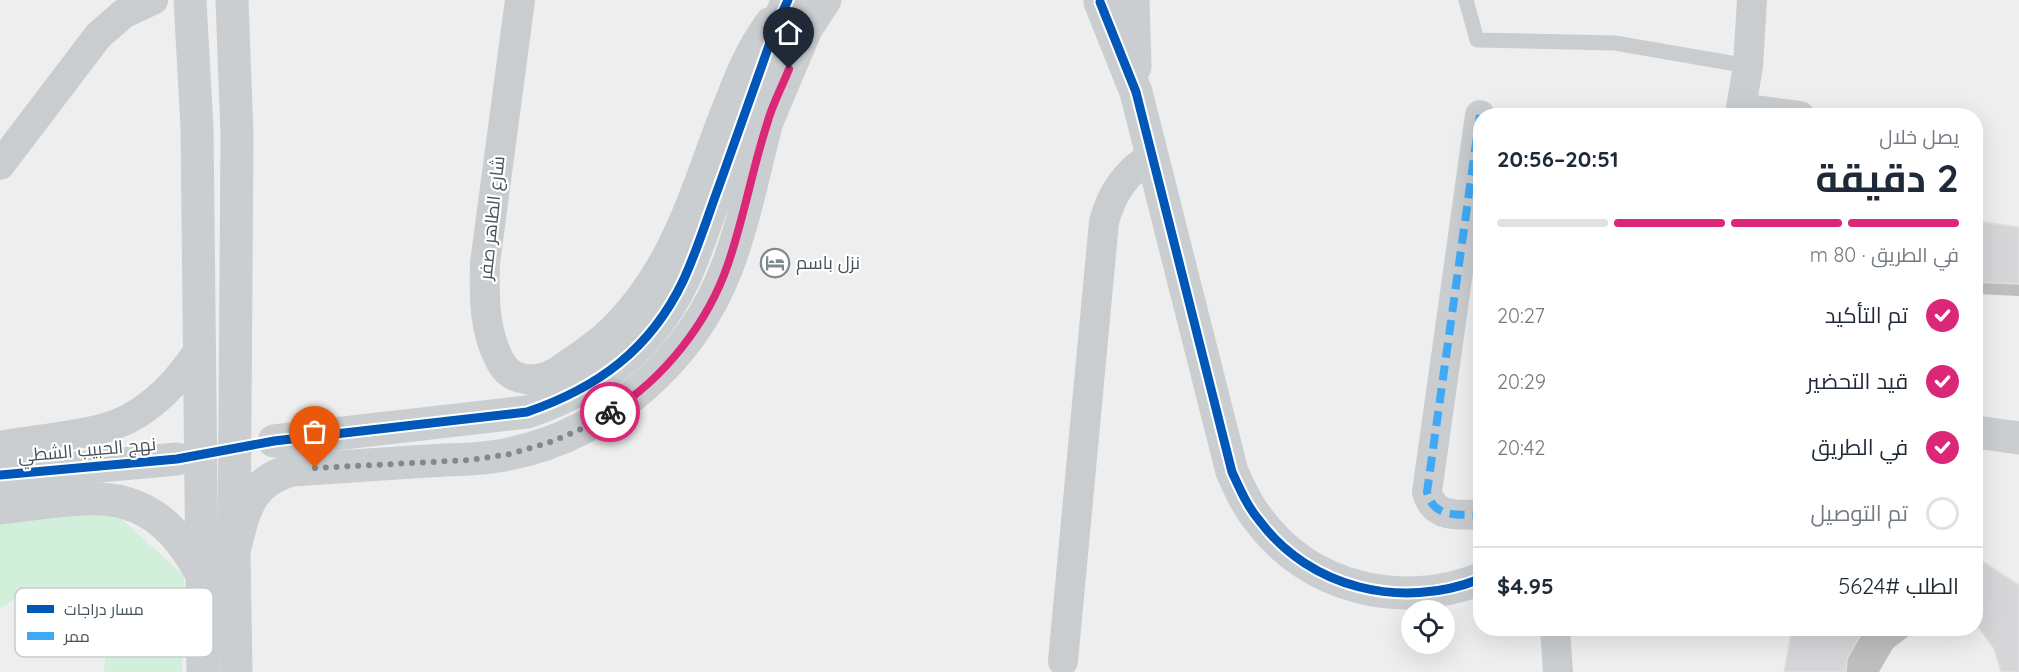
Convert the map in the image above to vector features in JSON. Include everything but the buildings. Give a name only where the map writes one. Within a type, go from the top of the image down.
[{"type":"street","points":[[0,165],[98,36],[123,14],[153,0]]},
{"type":"street","points":[[190,0],[197,127],[201,588]]},
{"type":"street","points":[[232,0],[237,135],[234,551],[236,672]]},
{"type":"street","name":"شارع الطاهر صفر","points":[[520,0],[484,263],[484,288],[491,338],[500,361],[516,377],[527,380],[539,380],[550,376],[605,337],[654,281],[676,240],[748,56],[758,38],[786,3]]},
{"type":"street","points":[[638,346],[669,324],[693,294],[702,278],[806,29],[825,0]]},
{"type":"street","points":[[1133,0],[1136,92]]},
{"type":"street","points":[[1742,108],[1748,66],[1752,0]]},
{"type":"street","points":[[1107,1],[1136,92],[1224,446],[1232,472],[1258,520],[1276,540],[1304,562],[1345,583],[1398,594],[1425,593],[1473,581]]},
{"type":"street","points":[[274,441],[527,412],[558,402],[587,387],[614,368],[656,326],[683,280],[786,3]]},
{"type":"street","points":[[234,551],[246,506],[264,482],[277,474],[292,470],[471,460],[510,454],[548,443],[584,428],[615,409],[644,386],[693,332],[712,300],[727,267],[738,232],[767,122]]},
{"type":"street","points":[[1064,661],[1104,222],[1115,190],[1138,164],[1152,156]]},
{"type":"street","points":[[1473,165],[1427,492],[1430,502],[1447,514],[1473,515]]},
{"type":"street","points":[[0,446],[102,429],[125,420],[168,390],[199,350]]},
{"type":"street","points":[[1983,433],[2019,438]]},
{"type":"street","name":"نهج الحبيب الشطي","points":[[0,475],[177,459]]},
{"type":"street","points":[[0,508],[94,498],[126,502],[158,516],[189,550],[201,573]]},
{"type":"street","points":[[1556,636],[1558,672]]},
{"type":"street","points":[[203,657],[203,672]]},
{"type":"lane","points":[[1466,0],[1477,40],[1615,43],[1748,66]]},
{"type":"green space","points":[[113,511],[184,576],[184,588],[15,588],[15,599],[0,609],[0,523]]},
{"type":"green space","points":[[105,657],[182,657],[182,672],[104,672]]},
{"type":"marked path","points":[[1473,165],[1427,492],[1430,501],[1441,511],[1473,515]]},
{"type":"cycle path","points":[[0,475],[177,459],[274,441],[527,412],[576,391],[598,378],[619,363],[655,327],[683,281],[774,31],[788,0]]},
{"type":"cycle path","points":[[1100,2],[1136,92],[1232,472],[1251,509],[1280,544],[1304,563],[1331,577],[1359,587],[1389,592],[1420,593],[1473,581]]},
{"type":"way so far","points":[[315,468],[471,460],[510,454],[548,443],[584,428],[610,412]]},
{"type":"place","name":"نزل باسم","points":[[775,263]]},
{"type":"route","points":[[610,412],[644,386],[670,360],[693,332],[712,300],[727,267],[738,232],[767,122],[789,69]]}]
